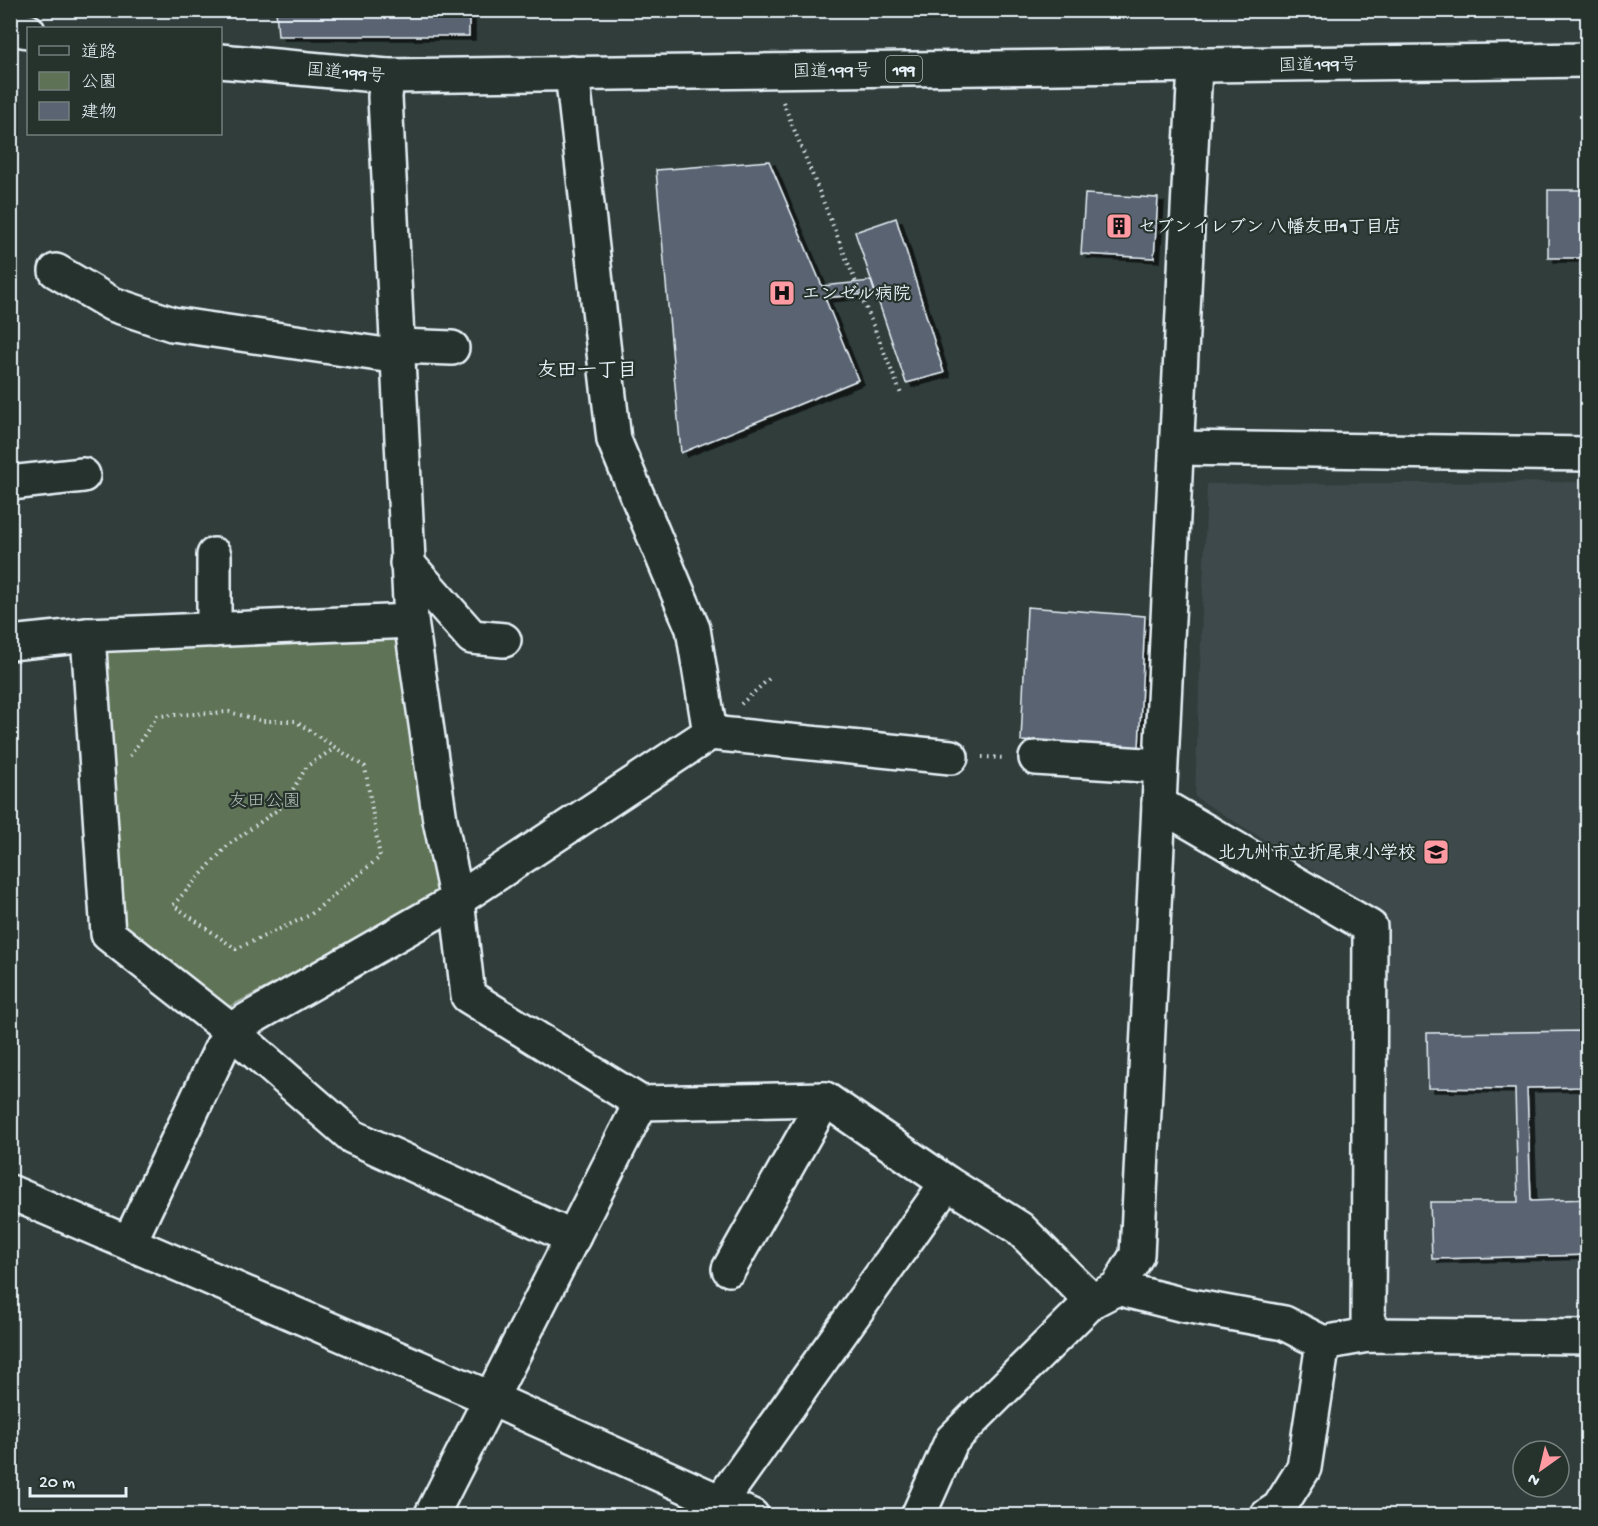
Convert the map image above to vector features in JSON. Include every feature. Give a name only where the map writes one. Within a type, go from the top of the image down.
[{"type":"main road","points":[[10,28],[27,31]]},
{"type":"main road","name":"国道199号","points":[[222,61],[387,76],[1587,60]]},
{"type":"main road","points":[[918,1515],[952,1440],[1105,1294],[1137,1255],[1195,66]]},
{"type":"main road","points":[[572,73],[614,440],[693,629],[710,733]]},
{"type":"main road","points":[[387,76],[385,97],[411,621],[440,820],[457,900],[468,996],[641,1103],[825,1099],[947,1183],[1019,1228],[1105,1294],[1180,1304],[1284,1323],[1323,1343],[1368,1335],[1587,1337]]},
{"type":"main road","points":[[56,271],[112,304],[172,324],[398,351],[452,348]]},
{"type":"main road","points":[[1177,448],[1587,454]]},
{"type":"main road","points":[[10,483],[83,475]]},
{"type":"main road","points":[[214,555],[214,630]]},
{"type":"main road","points":[[407,563],[472,637],[504,640]]},
{"type":"main road","points":[[10,643],[88,635],[411,621]]},
{"type":"main road","points":[[88,635],[108,934],[230,1030],[353,1137],[573,1238]]},
{"type":"main road","points":[[129,1243],[230,1030],[457,900],[710,733],[951,757]]},
{"type":"main road","points":[[1036,758],[1160,766]]},
{"type":"main road","points":[[1159,804],[1370,927],[1368,1335]]},
{"type":"main road","points":[[729,1269],[825,1099]]},
{"type":"main road","points":[[431,1515],[641,1103]]},
{"type":"main road","points":[[721,1502],[947,1183]]},
{"type":"main road","points":[[10,1192],[492,1399],[752,1515]]},
{"type":"main road","points":[[1267,1515],[1279,1508],[1304,1468],[1323,1343]]},
{"type":"path","points":[[780,93],[901,394]]},
{"type":"path","points":[[127,763],[131,753],[157,716],[229,712],[263,721],[295,721],[335,747],[365,767],[380,856],[310,915],[236,949],[173,905],[228,845],[283,806],[307,766],[335,747]]},
{"type":"path","points":[[951,757],[1036,758]]},
{"type":"shaded area","name":"北九州市立折尾東小学校","points":[[1587,482],[1587,1326],[1382,1324],[1374,908],[1195,797],[1207,484]]},
{"type":"green space","name":"友田公園","points":[[383,628],[399,640],[443,896],[225,1009],[115,931],[105,641]]},
{"type":"building","points":[[276,10],[469,10],[469,36],[278,36]]},
{"type":"building","name":"エンゼル病院","points":[[769,161],[822,286],[871,281],[875,293],[825,298],[858,380],[681,453],[656,170]]},
{"type":"building","points":[[1548,190],[1588,190],[1588,258],[1548,258]]},
{"type":"building","name":"セブンイレブン 八幡友田1丁目店","points":[[1085,194],[1158,198],[1154,258],[1081,254]]},
{"type":"building","points":[[896,218],[944,373],[906,383],[855,232]]},
{"type":"building","points":[[1027,607],[1145,616],[1139,748],[1021,741]]},
{"type":"building","points":[[1588,1031],[1588,1087],[1527,1088],[1531,1201],[1588,1199],[1588,1255],[1432,1259],[1430,1202],[1518,1202],[1515,1089],[1428,1088],[1427,1033]]},
{"type":"place","name":"セブンイレブン 八幡友田1丁目店","points":[[1119,226]]},
{"type":"place","name":"エンゼル病院","points":[[782,293]]},
{"type":"place","name":"北九州市立折尾東小学校","points":[[1436,852]]},
{"type":"district","name":"友田一丁目","points":[[587,369]]}]
